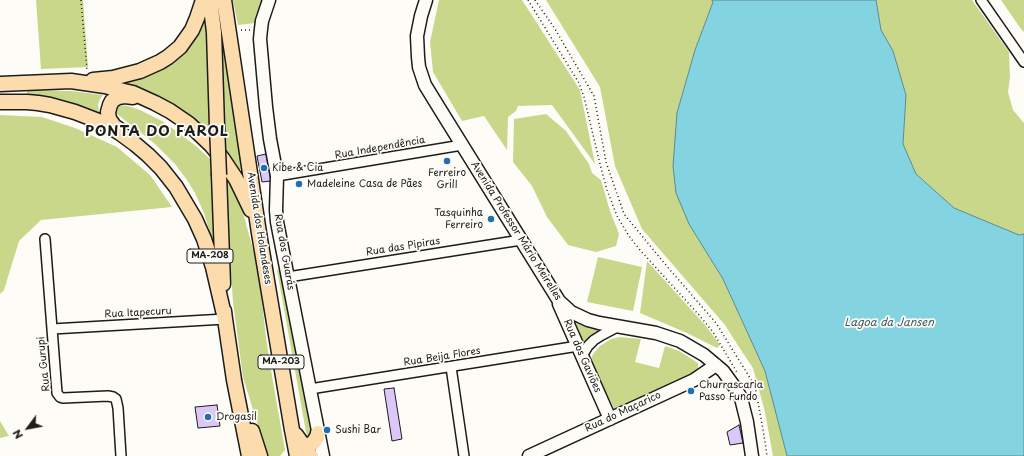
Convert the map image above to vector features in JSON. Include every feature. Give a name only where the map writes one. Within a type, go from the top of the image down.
[{"type":"main road","points":[[0,84],[71,82],[107,79],[140,71],[160,62],[178,49],[186,39],[197,18],[203,0]]},
{"type":"main road","points":[[210,0],[214,32],[225,319],[234,380],[249,456]]},
{"type":"main road","name":"Avenida dos Holandeses","points":[[224,0],[259,234],[292,430]]},
{"type":"main road","points":[[71,82],[133,93],[170,111],[189,124],[219,154],[232,172],[254,218],[259,234]]},
{"type":"main road","points":[[151,101],[125,96],[118,97],[110,104],[108,116],[114,126],[138,144],[161,168]]},
{"type":"main road","name":"MA-208","points":[[0,102],[27,102],[50,105],[88,116],[112,128],[130,140],[148,155],[161,168],[176,187],[200,229],[213,267],[225,319]]},
{"type":"main road","points":[[234,380],[260,456]]},
{"type":"main road","points":[[292,430],[304,453]]},
{"type":"main road","points":[[289,456],[292,430]]},
{"type":"main road","points":[[304,453],[306,446],[313,443],[318,432]]},
{"type":"street","name":"Avenida Professor Mário Meirelles","points":[[426,0],[417,36],[419,67],[428,91],[559,301],[567,309],[578,316],[599,323],[656,333],[680,341],[704,355],[730,380],[741,398],[747,422],[752,456]]},
{"type":"street","points":[[981,0],[1024,62]]},
{"type":"street","name":"Rua dos Guarás","points":[[269,3],[260,29],[260,39],[266,108],[277,176],[277,222],[323,456]]},
{"type":"street","name":"Rua Independência","points":[[277,176],[462,145]]},
{"type":"street","name":"Rua Gurupi","points":[[45,239],[57,393],[63,398],[108,396],[116,399],[121,456]]},
{"type":"street","name":"Rua das Pipiras","points":[[288,276],[521,240]]},
{"type":"street","name":"Rua dos Gaviões","points":[[554,293],[610,418]]},
{"type":"street","name":"Rua Itapecuru","points":[[52,329],[225,319]]},
{"type":"street","points":[[580,351],[594,340],[619,326]]},
{"type":"street","name":"Rua Beija Flores","points":[[310,389],[451,367],[580,351]]},
{"type":"street","name":"Rua do Maçarico","points":[[530,456],[694,380],[716,365]]},
{"type":"street","points":[[451,367],[464,456]]},
{"type":"path","points":[[81,0],[86,70]]},
{"type":"path","points":[[528,0],[579,83],[584,97],[605,182],[617,216],[629,236],[640,250],[713,332],[727,353],[740,377]]},
{"type":"path","points":[[535,0],[555,29],[594,96],[606,162],[624,214],[716,323],[755,386],[767,456]]},
{"type":"path","points":[[237,30],[260,29]]},
{"type":"green space","points":[[36,0],[83,0],[88,67],[41,69]]},
{"type":"green space","points":[[214,0],[218,0],[245,168],[236,170],[223,145]]},
{"type":"green space","points":[[233,0],[263,0],[256,23],[238,25]]},
{"type":"green space","points":[[439,0],[522,0],[580,90],[595,164],[552,105],[518,106],[516,111],[508,117],[507,150],[484,116],[462,121],[433,72],[430,42]]},
{"type":"green space","points":[[546,0],[712,0],[713,2],[695,50],[677,113],[689,224],[723,279],[765,371],[787,456],[773,456],[765,412],[753,368],[725,325],[642,229],[615,166],[600,87]]},
{"type":"green space","points":[[876,0],[972,0],[1009,52],[1010,77],[1008,92],[1013,110],[1024,123],[1024,234],[1019,235],[954,208],[916,174],[903,144],[906,94],[893,51],[881,30]]},
{"type":"green space","points":[[1001,0],[1024,0],[1024,32],[1021,29]]},
{"type":"green space","points":[[204,17],[206,20],[210,134],[193,118],[161,97],[125,83],[150,74]]},
{"type":"green space","points":[[27,90],[72,91],[103,95],[98,105],[99,112],[53,99],[27,95]]},
{"type":"green space","points":[[118,105],[128,106],[140,110],[164,122],[196,146],[214,163],[216,252],[204,213],[187,180],[175,164],[155,144],[117,114],[115,109]]},
{"type":"green space","points":[[546,114],[566,131],[589,164],[592,173],[601,180],[610,211],[619,234],[616,246],[596,252],[568,245],[547,217],[532,186],[513,162],[514,119]]},
{"type":"green space","points":[[0,115],[42,117],[75,128],[117,147],[150,175],[172,207],[41,220],[19,241],[4,290],[0,294]]},
{"type":"green space","points":[[224,174],[232,186],[241,205],[260,282],[266,338],[285,450],[280,456],[268,456],[243,377],[233,302]]},
{"type":"green space","points":[[598,257],[642,267],[633,311],[587,302]]},
{"type":"green space","points":[[647,261],[706,326],[720,345],[717,348],[687,333],[640,313]]},
{"type":"green space","points":[[281,269],[312,438],[308,443],[277,270]]},
{"type":"green space","points":[[575,322],[588,328],[600,330],[600,332],[585,345],[574,323]]},
{"type":"green space","points":[[620,337],[641,339],[635,362],[659,368],[665,346],[679,351],[698,363],[698,367],[696,371],[619,408],[614,408],[591,364],[591,359],[593,354],[600,346],[611,339]]},
{"type":"green space","points":[[0,421],[9,436],[0,438]]},
{"type":"water","name":"Lagoa da Jansen","points":[[712,0],[876,0],[881,30],[893,51],[906,95],[903,144],[916,174],[954,208],[1019,235],[1024,234],[1024,456],[787,456],[765,371],[723,279],[689,224],[676,193],[673,166],[677,113],[695,50],[713,2]]},
{"type":"building","name":"Kibe & Cia","points":[[266,154],[271,181],[262,182],[257,156]]},
{"type":"building","points":[[394,388],[402,439],[392,441],[384,389]]},
{"type":"building","name":"Drogasil","points":[[217,405],[220,426],[198,428],[195,407]]},
{"type":"building","points":[[739,425],[743,443],[730,445],[727,432]]},
{"type":"place","name":"Ferreiro Grill","points":[[447,161]]},
{"type":"place","name":"Kibe & Cia","points":[[264,168]]},
{"type":"place","name":"Madeleine Casa de Pães","points":[[299,184]]},
{"type":"place","name":"Tasquinha Ferreiro","points":[[491,219]]},
{"type":"place","name":"Churrascaria Passo Fundo","points":[[691,391]]},
{"type":"place","name":"Drogasil","points":[[208,417]]},
{"type":"place","name":"Sushi Bar","points":[[327,430]]},
{"type":"district","name":"PONTA DO FAROL","points":[[157,132]]}]
